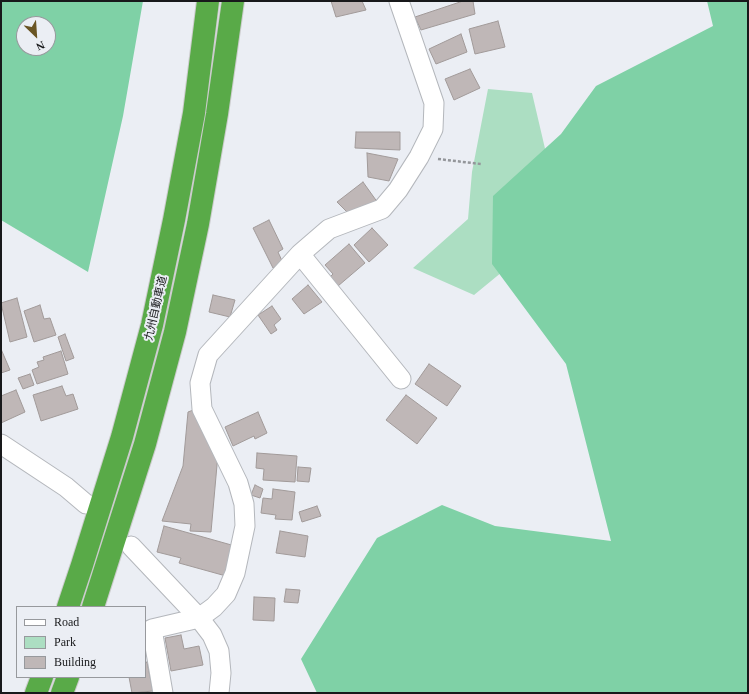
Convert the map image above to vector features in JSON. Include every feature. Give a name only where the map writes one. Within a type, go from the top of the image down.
[{"type":"highway","name":"九州自動車道","points":[[68,606],[122,437],[152,325],[194,113],[208,1]]},
{"type":"highway","points":[[93,606],[145,444],[174,332],[198,224],[217,114],[233,1]]},
{"type":"highway","points":[[36,693],[42,678]]},
{"type":"highway","points":[[62,693],[68,678]]},
{"type":"street","points":[[163,693],[152,629],[199,618],[214,607],[226,594],[235,573],[245,526],[244,504],[238,483],[202,408],[200,383],[208,355],[300,254],[329,229],[382,209],[398,190],[419,157],[433,129],[434,104],[399,1]]},
{"type":"street","points":[[300,254],[401,379]]},
{"type":"street","points":[[1,444],[66,487],[86,504]]},
{"type":"street","points":[[131,546],[199,618],[212,635],[219,651],[221,673],[219,693]]},
{"type":"path","points":[[419,157],[481,164]]},
{"type":"green space","points":[[1,1],[143,1],[123,116],[88,272],[1,220]]},
{"type":"green space","points":[[707,1],[748,1],[748,693],[317,693],[301,659],[377,538],[442,505],[495,526],[611,541],[566,364],[492,264],[493,196],[561,134],[596,86],[713,26]]},
{"type":"green space","points":[[488,89],[532,93],[554,187],[547,235],[474,295],[413,268],[468,219],[472,172]]},
{"type":"building","points":[[331,1],[362,1],[366,10],[336,17]]},
{"type":"building","points":[[463,1],[473,1],[475,14],[421,30],[415,17]]},
{"type":"building","points":[[498,21],[505,47],[475,54],[469,29]]},
{"type":"building","points":[[461,34],[467,52],[436,64],[429,49]]},
{"type":"building","points":[[470,69],[480,88],[454,100],[445,79]]},
{"type":"building","points":[[356,132],[400,132],[400,150],[355,148]]},
{"type":"building","points":[[367,153],[398,159],[389,181],[368,177]]},
{"type":"building","points":[[363,182],[378,203],[347,212],[337,202]]},
{"type":"building","points":[[269,220],[283,249],[278,252],[283,263],[273,268],[253,228]]},
{"type":"building","points":[[372,228],[388,245],[369,262],[354,245]]},
{"type":"building","points":[[349,244],[365,263],[338,286],[330,277],[333,274],[325,265]]},
{"type":"building","points":[[308,285],[322,302],[304,314],[292,299]]},
{"type":"building","points":[[213,295],[235,300],[230,317],[209,312]]},
{"type":"building","points":[[17,298],[27,337],[10,342],[1,303]]},
{"type":"building","points":[[40,305],[44,319],[50,318],[56,335],[34,342],[24,311]]},
{"type":"building","points":[[272,306],[281,319],[274,325],[277,330],[271,334],[258,315]]},
{"type":"building","points":[[65,334],[74,358],[66,361],[58,337]]},
{"type":"building","points":[[1,349],[10,370],[1,373]]},
{"type":"building","points":[[61,351],[68,374],[37,384],[32,370],[39,367],[37,362],[44,360],[43,357]]},
{"type":"building","points":[[429,364],[461,386],[447,406],[415,384]]},
{"type":"building","points":[[30,374],[34,385],[23,389],[18,378]]},
{"type":"building","points":[[62,386],[66,396],[73,394],[78,409],[41,421],[33,395]]},
{"type":"building","points":[[16,390],[25,412],[1,423],[1,396]]},
{"type":"building","points":[[406,395],[437,418],[417,444],[386,420]]},
{"type":"building","points":[[196,409],[218,454],[211,532],[190,531],[191,524],[162,521],[183,466],[188,412]]},
{"type":"building","points":[[258,412],[267,433],[255,439],[254,436],[233,446],[225,427]]},
{"type":"building","points":[[257,453],[297,456],[295,482],[263,480],[264,469],[256,468]]},
{"type":"building","points":[[298,467],[311,468],[309,482],[297,481]]},
{"type":"building","points":[[255,485],[263,489],[260,498],[251,495]]},
{"type":"building","points":[[273,489],[295,492],[292,520],[275,519],[276,515],[261,513],[263,498],[272,499]]},
{"type":"building","points":[[317,506],[321,516],[302,522],[299,512]]},
{"type":"building","points":[[164,526],[235,546],[226,576],[179,563],[181,558],[157,552]]},
{"type":"building","points":[[280,531],[308,536],[305,557],[276,553]]},
{"type":"building","points":[[286,589],[300,590],[298,603],[284,602]]},
{"type":"building","points":[[254,597],[275,598],[274,621],[253,620]]},
{"type":"building","points":[[181,635],[184,649],[199,646],[203,665],[171,671],[165,638]]},
{"type":"building","points":[[146,662],[153,691],[132,693],[129,678],[146,678]]}]
